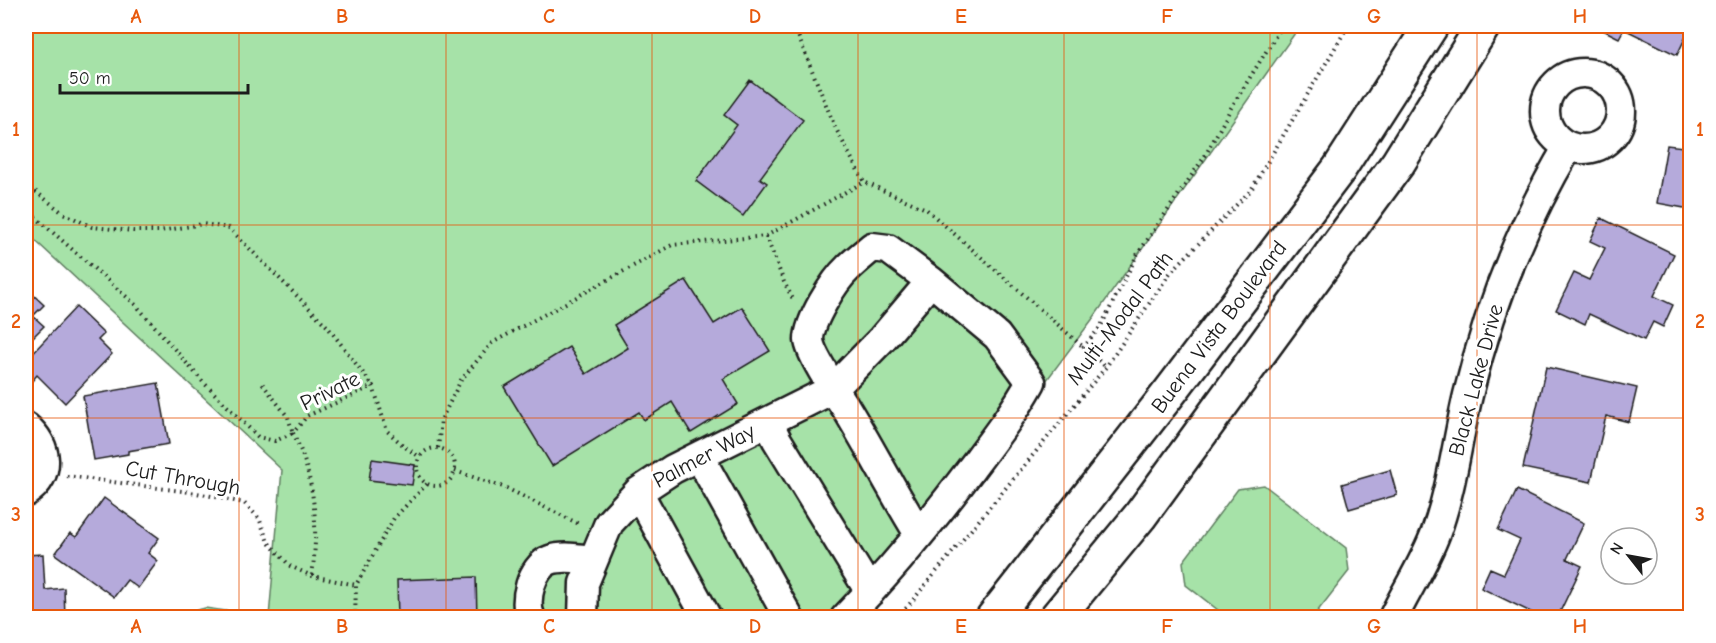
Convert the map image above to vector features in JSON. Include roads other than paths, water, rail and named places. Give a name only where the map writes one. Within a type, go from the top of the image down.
[{"type":"main road","name":"Buena Vista Boulevard","points":[[993,618],[1170,392],[1339,169],[1431,26]]},
{"type":"main road","name":"Buena Vista Boulevard","points":[[1056,618],[1140,516],[1398,164],[1483,26]]},
{"type":"street","name":"Black Lake Drive","points":[[1393,618],[1435,535],[1447,498],[1471,385],[1489,321],[1508,269],[1544,187],[1568,147]]},
{"type":"street","points":[[846,618],[870,592],[943,506],[1017,408],[1031,382],[997,336],[931,281],[888,249],[872,247],[846,269],[812,324],[809,341],[833,389],[919,534]]},
{"type":"street","name":"Palmer Way","points":[[583,618],[584,583],[609,523],[638,492],[673,469],[833,389],[882,339],[931,281]]},
{"type":"street","points":[[768,422],[870,592]]},
{"type":"street","points":[[26,428],[35,435],[44,458],[34,481]]},
{"type":"street","points":[[699,456],[789,618]]},
{"type":"street","points":[[638,492],[707,618]]},
{"type":"street","points":[[531,618],[527,612],[527,593],[536,573],[549,560],[571,558],[598,549]]}]
